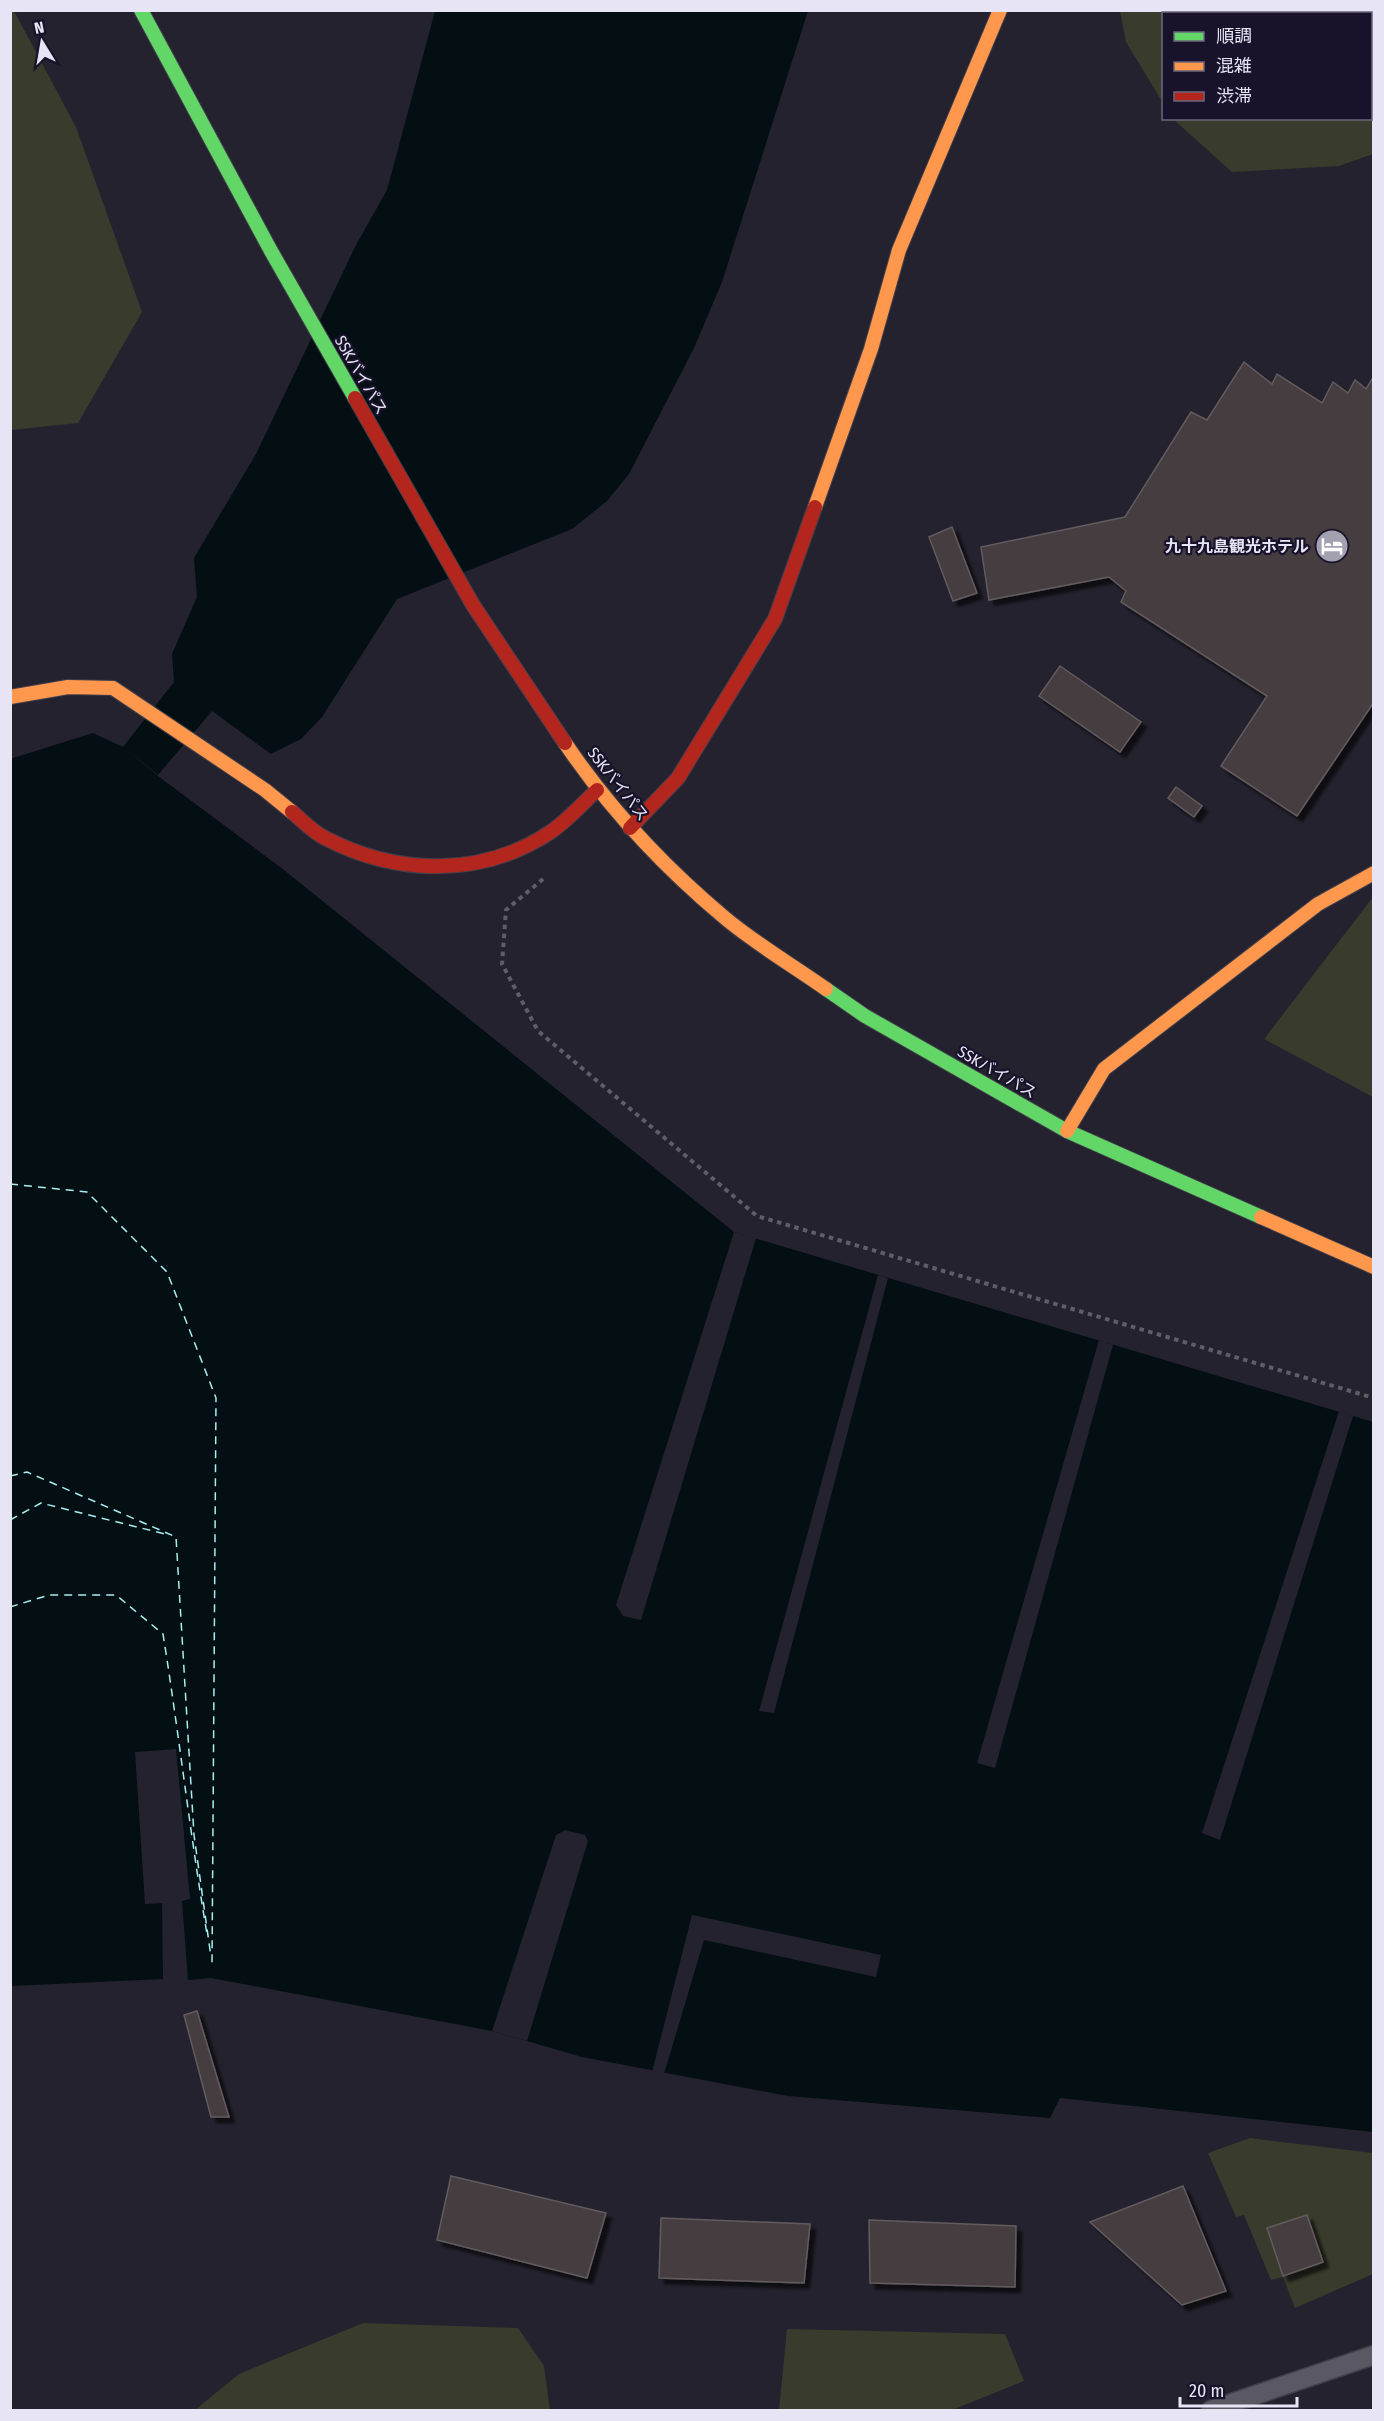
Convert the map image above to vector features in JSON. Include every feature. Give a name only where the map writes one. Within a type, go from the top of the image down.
[{"type":"street","name":"SSKバイパス","points":[[141,10],[271,251],[473,605],[597,790],[630,828],[725,918],[865,1016],[1067,1131],[1374,1267]]},
{"type":"street","points":[[630,828],[678,778],[775,619],[871,349],[899,250],[1000,10]]},
{"type":"street","points":[[10,697],[68,687],[113,688],[265,790],[323,837],[378,861],[436,868],[495,859],[549,833],[597,790]]},
{"type":"street","points":[[1067,1131],[1104,1069],[1318,904],[1374,873]]},
{"type":"lane","points":[[1211,2410],[1374,2355]]},
{"type":"path","points":[[546,877],[506,910],[502,964],[538,1031],[757,1216],[1374,1398]]},
{"type":"green space","points":[[10,11],[14,11],[76,127],[142,312],[78,423],[11,430]]},
{"type":"green space","points":[[1120,11],[1373,11],[1373,154],[1339,166],[1232,172],[1174,120],[1372,120],[1372,12],[1162,12],[1162,101],[1126,42]]},
{"type":"green space","points":[[1373,897],[1374,1097],[1264,1039]]},
{"type":"green space","points":[[1250,2138],[1373,2153],[1373,2274],[1295,2308],[1283,2277],[1271,2280],[1244,2215],[1236,2217],[1208,2153]]},
{"type":"green space","points":[[363,2323],[518,2328],[544,2366],[550,2410],[195,2410],[239,2374]]},
{"type":"green space","points":[[787,2329],[1005,2334],[1024,2381],[952,2410],[779,2410]]},
{"type":"shaded area","points":[[435,11],[808,11],[722,282],[694,348],[629,474],[607,501],[572,529],[397,599],[322,717],[301,739],[271,754],[212,711],[158,775],[125,748],[158,776],[284,870],[734,1232],[1373,1422],[1373,2132],[1060,2098],[1050,2118],[788,2096],[582,2057],[492,2031],[211,1978],[188,1980],[182,1901],[190,1899],[176,1749],[135,1752],[145,1904],[162,1903],[163,1979],[11,1986],[10,759],[93,733],[123,747],[174,682],[172,654],[197,597],[194,558],[256,454],[356,245],[387,190]]},
{"type":"pier","points":[[734,1232],[756,1238],[641,1620],[623,1616],[616,1605]]},
{"type":"pier","points":[[878,1275],[888,1278],[774,1713],[759,1711]]},
{"type":"pier","points":[[1099,1340],[1113,1345],[995,1768],[977,1763]]},
{"type":"pier","points":[[1339,1411],[1353,1416],[1220,1840],[1202,1833]]},
{"type":"pier","points":[[565,1830],[585,1835],[588,1841],[527,2041],[492,2031],[556,1835]]},
{"type":"pier","points":[[692,1915],[881,1955],[876,1977],[704,1940],[664,2074],[652,2072]]},
{"type":"building","points":[[1244,362],[1272,384],[1277,374],[1322,403],[1333,382],[1348,393],[1355,380],[1366,389],[1374,376],[1374,702],[1297,816],[1221,766],[1267,696],[1121,602],[1126,591],[1109,577],[989,600],[981,547],[1125,517],[1191,412],[1207,420]]},
{"type":"building","points":[[952,527],[977,593],[953,601],[929,537]]},
{"type":"building","points":[[1060,666],[1141,722],[1120,752],[1039,696]]},
{"type":"building","points":[[1176,787],[1202,806],[1194,817],[1168,798]]},
{"type":"building","points":[[197,2011],[229,2117],[211,2117],[184,2015]]},
{"type":"building","points":[[451,2176],[606,2213],[587,2278],[437,2240]]},
{"type":"building","points":[[1183,2186],[1226,2291],[1182,2305],[1090,2222]]},
{"type":"building","points":[[1307,2215],[1323,2262],[1283,2276],[1267,2228]]},
{"type":"building","points":[[661,2218],[810,2224],[804,2283],[659,2278]]},
{"type":"building","points":[[869,2220],[1016,2226],[1015,2287],[870,2283]]},
{"type":"ferry route","points":[[10,1184],[87,1192],[167,1272],[216,1398],[212,1964]]},
{"type":"ferry route","points":[[10,1476],[27,1472],[176,1537],[194,1835],[211,1957]]},
{"type":"ferry route","points":[[10,1520],[41,1503],[169,1535]]},
{"type":"ferry route","points":[[10,1607],[49,1595],[116,1595],[163,1634],[207,1934]]},
{"type":"traffic: fast","points":[[141,10],[271,251],[355,398]]},
{"type":"traffic: fast","points":[[826,989],[865,1016],[1067,1131],[1261,1217]]},
{"type":"traffic: slow","points":[[815,507],[871,349],[899,250],[1000,10]]},
{"type":"traffic: slow","points":[[10,697],[68,687],[113,688],[265,790],[292,812]]},
{"type":"traffic: slow","points":[[565,743],[600,791],[639,836],[702,899],[737,928],[826,989]]},
{"type":"traffic: slow","points":[[1067,1131],[1104,1069],[1318,904],[1374,873]]},
{"type":"traffic: slow","points":[[1261,1217],[1374,1267]]},
{"type":"traffic: jam","points":[[355,398],[473,605],[565,743]]},
{"type":"traffic: jam","points":[[630,828],[678,778],[775,619],[815,507]]},
{"type":"traffic: jam","points":[[292,812],[321,836],[380,859],[409,865],[467,864],[495,858],[522,848],[549,833],[597,790]]},
{"type":"place","name":"九十九島観光ホテル","points":[[1332,546]]}]
